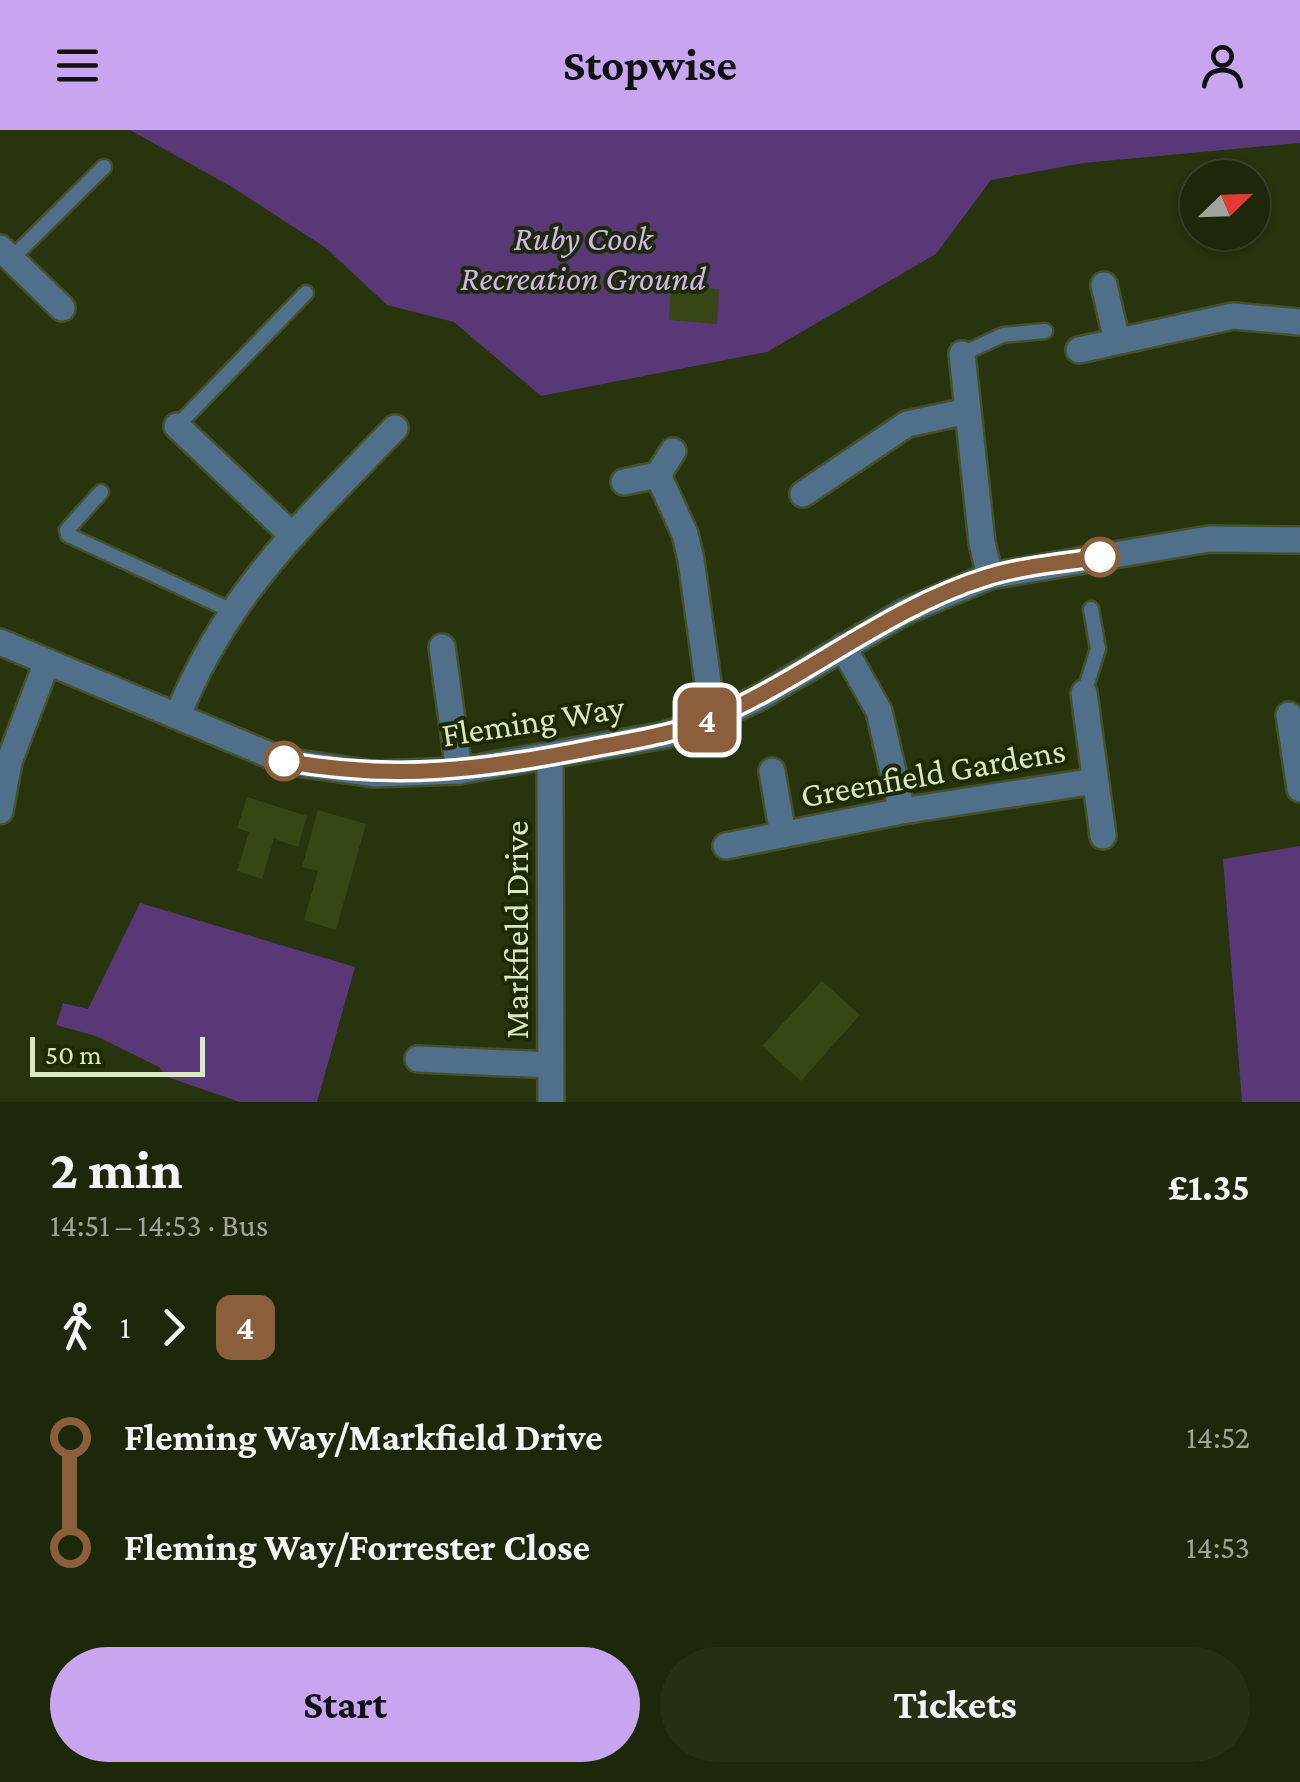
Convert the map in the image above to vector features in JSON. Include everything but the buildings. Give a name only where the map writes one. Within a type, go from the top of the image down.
[{"type":"street","points":[[6,254],[62,308]]},
{"type":"street","points":[[1104,285],[1116,342]]},
{"type":"street","points":[[1079,350],[1233,316],[1300,322]]},
{"type":"street","points":[[962,354],[982,543],[990,576]]},
{"type":"street","points":[[803,494],[907,424],[968,410]]},
{"type":"street","points":[[177,426],[292,535]]},
{"type":"street","points":[[178,715],[195,672],[230,610],[292,535],[395,428]]},
{"type":"street","points":[[624,482],[658,475],[673,451]]},
{"type":"street","points":[[658,475],[685,534],[691,560],[713,718]]},
{"type":"street","name":"Fleming Way","points":[[0,642],[284,761],[374,774],[459,771],[664,735],[713,718],[906,611],[990,576],[1209,539],[1300,540]]},
{"type":"street","points":[[442,647],[459,771]]},
{"type":"street","points":[[843,647],[879,711],[902,812]]},
{"type":"street","points":[[1,800],[9,762],[47,662]]},
{"type":"street","name":"Greenfield Gardens","points":[[1084,693],[1103,836]]},
{"type":"street","points":[[1288,715],[1296,744],[1300,790]]},
{"type":"street","name":"Markfield Drive","points":[[550,757],[551,1102]]},
{"type":"street","name":"Greenfield Gardens","points":[[772,772],[783,835]]},
{"type":"street","name":"Greenfield Gardens","points":[[726,846],[1094,781]]},
{"type":"street","points":[[418,1059],[551,1065]]},
{"type":"lane","points":[[6,254],[104,167]]},
{"type":"lane","points":[[177,426],[306,293]]},
{"type":"lane","points":[[962,354],[1003,335],[1045,331]]},
{"type":"lane","points":[[101,492],[68,535],[230,610]]},
{"type":"lane","points":[[1084,693],[1098,649],[1092,608]]},
{"type":"green space","name":"Ruby Cook Recreation Ground","points":[[130,130],[1300,130],[1300,143],[1083,163],[991,180],[936,254],[767,352],[541,396],[454,322],[387,305],[326,248],[232,187]]},
{"type":"green space","points":[[1300,846],[1300,1102],[1242,1102],[1223,859]]},
{"type":"green space","points":[[140,903],[355,967],[317,1102],[240,1102],[167,1077],[159,1067],[96,1036],[56,1025],[63,1003],[88,1009]]},
{"type":"bus line","name":"4","points":[[284,761],[332,770],[401,775],[508,765],[664,735],[756,699],[906,611],[958,588],[990,576],[1100,557]]}]
